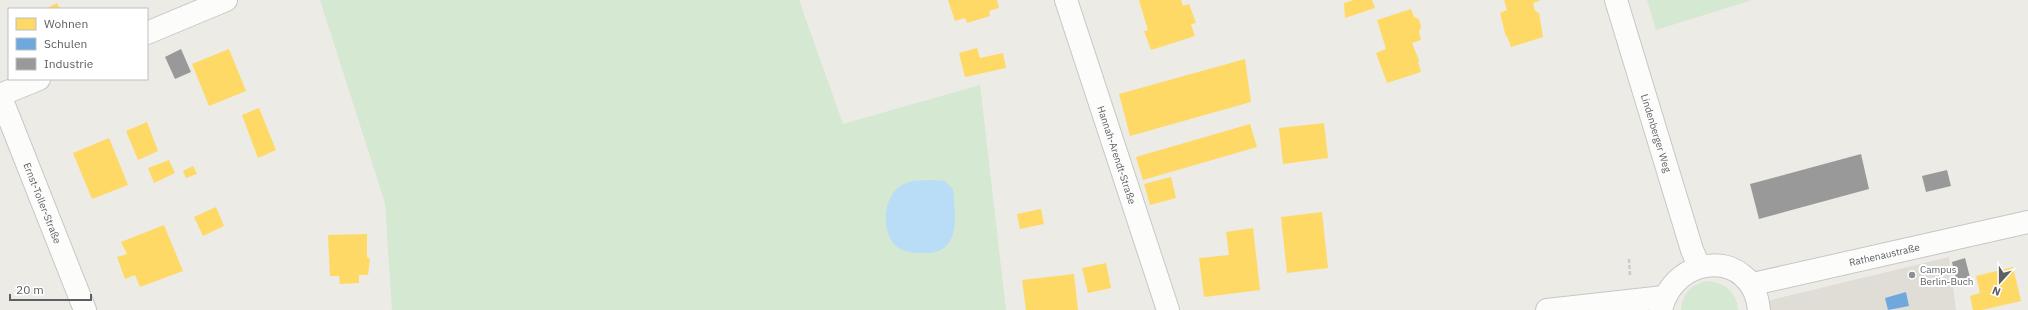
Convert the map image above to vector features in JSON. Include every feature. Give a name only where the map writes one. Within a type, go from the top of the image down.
[{"type":"street","points":[[148,33],[226,0]]},
{"type":"street","name":"Hannah-Arendt-Straße","points":[[1066,0],[1168,310]]},
{"type":"street","name":"Lindenberger Weg","points":[[1616,0],[1692,250],[1699,266]]},
{"type":"street","points":[[0,95],[37,80]]},
{"type":"street","name":"Ernst-Toller-Straße","points":[[0,95],[85,310]]},
{"type":"street","name":"Rathenaustraße","points":[[1744,277],[1753,284],[2028,222]]},
{"type":"street","points":[[1547,310],[1662,304],[1676,280],[1699,266],[1718,265],[1727,267],[1744,277],[1754,291],[1759,310]]},
{"type":"shaded area","name":"Campus Berlin-Buch","points":[[1949,257],[1956,310],[1769,310],[1767,301]]},
{"type":"green space","points":[[320,0],[799,0],[843,124],[980,85],[1006,310],[392,310],[385,203]]},
{"type":"green space","points":[[1647,0],[1752,0],[1656,30]]},
{"type":"green space","points":[[1706,281],[1718,283],[1728,289],[1735,298],[1738,310],[1681,310],[1683,299],[1688,291],[1696,285]]},
{"type":"water","points":[[911,181],[944,181],[953,189],[955,210],[954,232],[944,248],[935,252],[919,253],[905,251],[896,246],[891,239],[887,230],[886,210],[889,201],[900,186]]},
{"type":"building: Wohnen","points":[[948,0],[997,0],[999,8],[989,11],[990,16],[967,23],[965,18],[955,21]]},
{"type":"building: Wohnen","points":[[1139,0],[1181,0],[1183,6],[1189,4],[1196,23],[1191,24],[1195,36],[1151,50],[1144,31],[1148,30]]},
{"type":"building: Wohnen","points":[[1354,0],[1372,0],[1375,8],[1345,18],[1344,3]]},
{"type":"building: Wohnen","points":[[1504,0],[1541,0],[1533,3],[1535,11],[1539,13],[1543,37],[1511,47],[1507,36],[1506,37],[1500,13],[1507,10]]},
{"type":"building: Wohnen","points":[[57,3],[60,8],[47,8]]},
{"type":"building: Wohnen","points":[[1411,9],[1414,17],[1419,19],[1421,27],[1419,32],[1421,40],[1412,43],[1419,60],[1418,62],[1421,72],[1387,83],[1376,53],[1386,49],[1377,20]]},
{"type":"building: Wohnen","points":[[977,48],[980,58],[1003,53],[1006,68],[965,77],[959,53]]},
{"type":"building: Wohnen","points":[[229,49],[246,91],[209,106],[192,64]]},
{"type":"building: Wohnen","points":[[1245,59],[1251,102],[1130,136],[1119,94]]},
{"type":"building: Wohnen","points":[[259,108],[276,150],[258,158],[242,115]]},
{"type":"building: Wohnen","points":[[147,122],[158,151],[138,160],[126,131]]},
{"type":"building: Wohnen","points":[[1324,123],[1328,158],[1283,164],[1279,128]]},
{"type":"building: Wohnen","points":[[1250,124],[1257,147],[1143,180],[1136,157]]},
{"type":"building: Wohnen","points":[[109,138],[128,185],[92,199],[73,153]]},
{"type":"building: Wohnen","points":[[169,160],[175,173],[154,183],[148,168]]},
{"type":"building: Wohnen","points":[[193,166],[197,174],[186,178],[183,171]]},
{"type":"building: Wohnen","points":[[1171,177],[1176,198],[1150,205],[1144,184]]},
{"type":"building: Wohnen","points":[[216,207],[224,226],[203,236],[194,217]]},
{"type":"building: Wohnen","points":[[1041,209],[1044,224],[1020,229],[1017,214]]},
{"type":"building: Wohnen","points":[[1322,212],[1328,268],[1287,273],[1281,217]]},
{"type":"building: Wohnen","points":[[164,225],[183,271],[140,287],[135,275],[125,279],[117,257],[127,254],[121,242]]},
{"type":"building: Wohnen","points":[[1253,228],[1260,290],[1204,297],[1199,258],[1229,255],[1226,232]]},
{"type":"building: Wohnen","points":[[367,234],[367,257],[370,259],[368,275],[359,275],[359,283],[340,284],[339,276],[330,276],[328,235]]},
{"type":"building: Wohnen","points":[[1106,263],[1111,288],[1088,293],[1082,268]]},
{"type":"building: Wohnen","points":[[2013,267],[2021,301],[1982,310],[1973,310],[1970,296],[1980,293],[1976,276]]},
{"type":"building: Wohnen","points":[[1074,274],[1078,310],[1026,310],[1022,280]]},
{"type":"building: Schulen","points":[[1906,292],[1909,306],[1888,310],[1885,298]]},
{"type":"building: Industrie","points":[[181,49],[191,72],[175,79],[165,57]]},
{"type":"building: Industrie","points":[[1861,154],[1869,189],[1759,219],[1750,184]]},
{"type":"building: Industrie","points":[[1947,170],[1951,186],[1926,192],[1922,176]]},
{"type":"building: Industrie","points":[[1965,258],[1971,281],[1957,285],[1952,262]]},
{"type":"place","name":"Campus Berlin-Buch","points":[[1912,275]]}]
